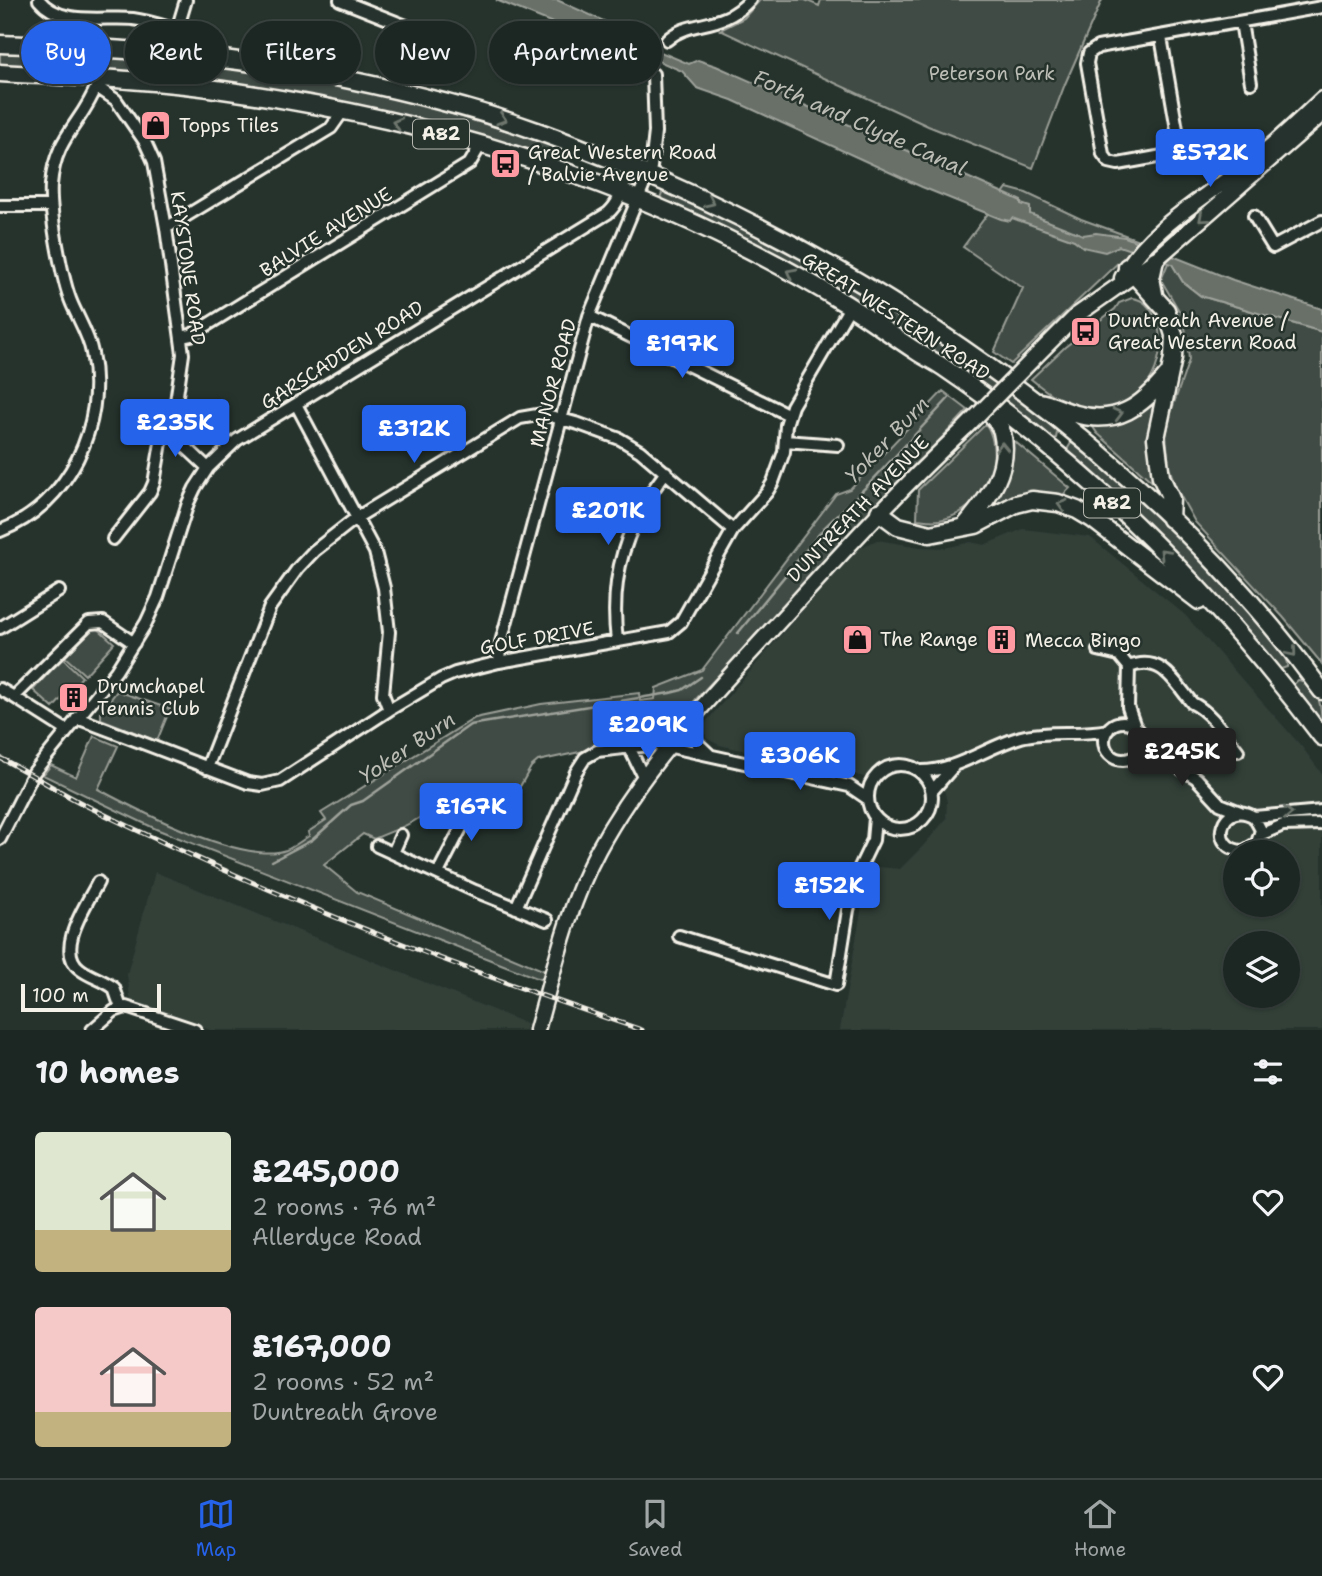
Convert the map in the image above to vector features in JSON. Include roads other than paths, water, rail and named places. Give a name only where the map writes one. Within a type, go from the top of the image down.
[{"type":"main road","name":"GREAT WESTERN ROAD","points":[[0,44],[21,45]]},
{"type":"main road","name":"GREAT WESTERN ROAD","points":[[227,59],[338,77],[447,103],[562,139],[745,219],[852,278],[924,323],[1031,400],[1117,469],[1170,519],[1261,615],[1322,691]]},
{"type":"main road","name":"GREAT WESTERN ROAD","points":[[0,74],[21,76]]},
{"type":"main road","name":"GREAT WESTERN ROAD","points":[[111,83],[221,89],[343,111],[431,131],[559,169],[620,192],[743,247],[801,278],[939,364],[1100,491],[1163,552],[1258,655],[1322,737]]},
{"type":"main road","points":[[1139,264],[1151,278],[1155,297]]},
{"type":"main road","points":[[1139,264],[1155,297],[1166,310],[1174,335],[1174,348],[1156,439],[1161,477],[1171,499],[1170,519]]},
{"type":"main road","points":[[1031,400],[1052,404],[1088,417],[1115,416],[1128,412],[1145,400],[1170,371]]},
{"type":"main road","points":[[965,526],[993,492],[1002,464],[1002,433],[998,422],[988,410],[985,398]]},
{"type":"main road","points":[[879,512],[898,526],[918,533],[942,533],[976,525],[1024,501],[1050,502],[1077,510],[1227,621]]},
{"type":"street","points":[[38,0],[48,9],[60,14],[99,20],[140,21]]},
{"type":"street","points":[[180,21],[186,0]]},
{"type":"street","points":[[340,0],[393,21]]},
{"type":"street","points":[[667,40],[680,31],[731,17],[750,0]]},
{"type":"street","points":[[1161,37],[1179,141],[1174,155],[1118,164],[1109,162],[1103,154],[1087,63],[1089,53],[1098,47],[1322,7]]},
{"type":"street","points":[[1241,22],[1251,83]]},
{"type":"street","points":[[0,531],[23,520],[39,507],[72,471],[89,432],[94,408],[95,371],[92,353],[66,287],[51,206],[53,172],[60,146],[97,84]]},
{"type":"street","name":"KAYSTONE ROAD","points":[[99,84],[116,100],[151,152],[166,228],[181,337],[182,367],[172,429],[162,437],[155,483],[113,539]]},
{"type":"street","name":"MANOR ROAD","points":[[499,662],[500,646],[589,316],[648,175],[655,132],[653,84]]},
{"type":"street","name":"DUNTREATH AVENUE","points":[[537,1030],[564,934],[591,863],[644,778],[693,715],[879,512],[1077,315],[1118,285],[1139,264],[1164,229],[1215,187],[1258,157],[1322,99]]},
{"type":"street","points":[[166,228],[331,128],[343,111]]},
{"type":"street","name":"DUNTREATH AVENUE","points":[[1139,264],[1179,239],[1322,114]]},
{"type":"street","name":"BALVIE AVENUE","points":[[181,337],[191,335],[470,163],[480,146]]},
{"type":"street","name":"GARSCADDEN ROAD","points":[[0,839],[34,772],[116,671],[134,643],[158,597],[188,503],[208,468],[237,440],[607,213],[615,207],[630,168]]},
{"type":"street","points":[[0,206],[51,206]]},
{"type":"street","points":[[1254,216],[1273,247],[1322,221]]},
{"type":"street","name":"GOLF DRIVE","points":[[77,718],[248,783],[271,784],[441,679],[499,662],[657,636],[675,628],[681,622],[733,530],[767,492],[780,465],[789,415],[797,395],[850,307]]},
{"type":"street","points":[[589,316],[789,415]]},
{"type":"street","points":[[296,404],[375,552],[384,588],[389,632],[383,694],[389,710]]},
{"type":"street","points":[[207,768],[270,607],[314,551],[356,518],[520,418],[543,414],[620,439],[666,472],[733,530]]},
{"type":"street","points":[[172,429],[175,437],[208,468]]},
{"type":"street","points":[[785,441],[838,445]]},
{"type":"street","points":[[618,641],[615,597],[623,552],[638,513],[666,472]]},
{"type":"street","points":[[0,628],[59,591]]},
{"type":"street","points":[[14,697],[89,624],[103,622],[134,643]]},
{"type":"street","points":[[1098,650],[1119,655],[1129,667],[1128,707],[1135,727],[1142,737],[1159,755],[1196,778],[1220,804],[1254,817],[1322,811]]},
{"type":"street","points":[[1129,667],[1149,662],[1157,665],[1192,703],[1199,706],[1238,751]]},
{"type":"street","points":[[0,689],[66,730]]},
{"type":"street","points":[[1128,707],[1112,727],[1104,741],[1105,747],[1108,753],[1117,759],[1128,760],[1136,755],[1141,747],[1142,737]]},
{"type":"street","points":[[693,715],[693,739],[710,755]]},
{"type":"street","points":[[919,771],[953,767],[994,746],[1020,738],[1046,733],[1087,734],[1126,723],[1135,727]]},
{"type":"street","points":[[1087,734],[1105,747]]},
{"type":"street","points":[[516,908],[580,764],[597,751],[658,744],[849,786],[867,799],[875,818],[883,825],[898,830]]},
{"type":"street","points":[[629,747],[644,778]]},
{"type":"street","points":[[1136,755],[1159,755]]},
{"type":"street","points":[[867,799],[873,780],[884,769],[898,765],[919,771],[926,777],[932,791],[932,804],[927,816],[911,828],[873,840]]},
{"type":"street","points":[[932,791],[953,767]]},
{"type":"street","points":[[849,786],[873,780]]},
{"type":"street","points":[[438,873],[476,799]]},
{"type":"street","points":[[447,803],[469,813]]},
{"type":"street","points":[[1220,804],[1224,823]]},
{"type":"street","points":[[1240,812],[1230,815],[1222,830],[1223,840],[1234,850],[1250,849],[1257,843],[1259,825],[1254,817]]},
{"type":"street","points":[[679,936],[836,985],[848,910],[860,867],[873,840],[875,818]]},
{"type":"street","points":[[1260,835],[1283,825],[1322,824]]},
{"type":"street","points":[[393,853],[401,835]]},
{"type":"street","points":[[376,846],[547,920]]},
{"type":"street","points":[[98,882],[71,938],[69,954],[80,969],[114,988],[121,1008]]},
{"type":"street","points":[[92,1030],[121,1008],[131,1008],[195,1030]]},
{"type":"waterway","name":"Yoker Burn","points":[[738,633],[824,528],[950,397]]},
{"type":"waterway","name":"Yoker Burn","points":[[272,861],[312,840],[351,805],[363,801],[470,725],[670,693],[682,690],[701,677]]},
{"type":"railway","points":[[0,758],[89,807],[293,900],[431,955],[642,1030]]},
{"type":"place","name":"Topps Tiles","points":[[156,125]]},
{"type":"place","name":"Great Western Road / Balvie Avenue","points":[[505,163]]},
{"type":"place","name":"Duntreath Avenue / Great Western Road","points":[[1085,331]]},
{"type":"place","name":"The Range","points":[[857,639]]},
{"type":"place","name":"Mecca Bingo","points":[[1002,640]]},
{"type":"place","name":"Drumchapel Tennis Club","points":[[74,697]]},
{"type":"park label","name":"Peterson Park","points":[[992,73]]},
{"type":"water label","name":"Forth and Clyde Canal","points":[[860,123]]}]
